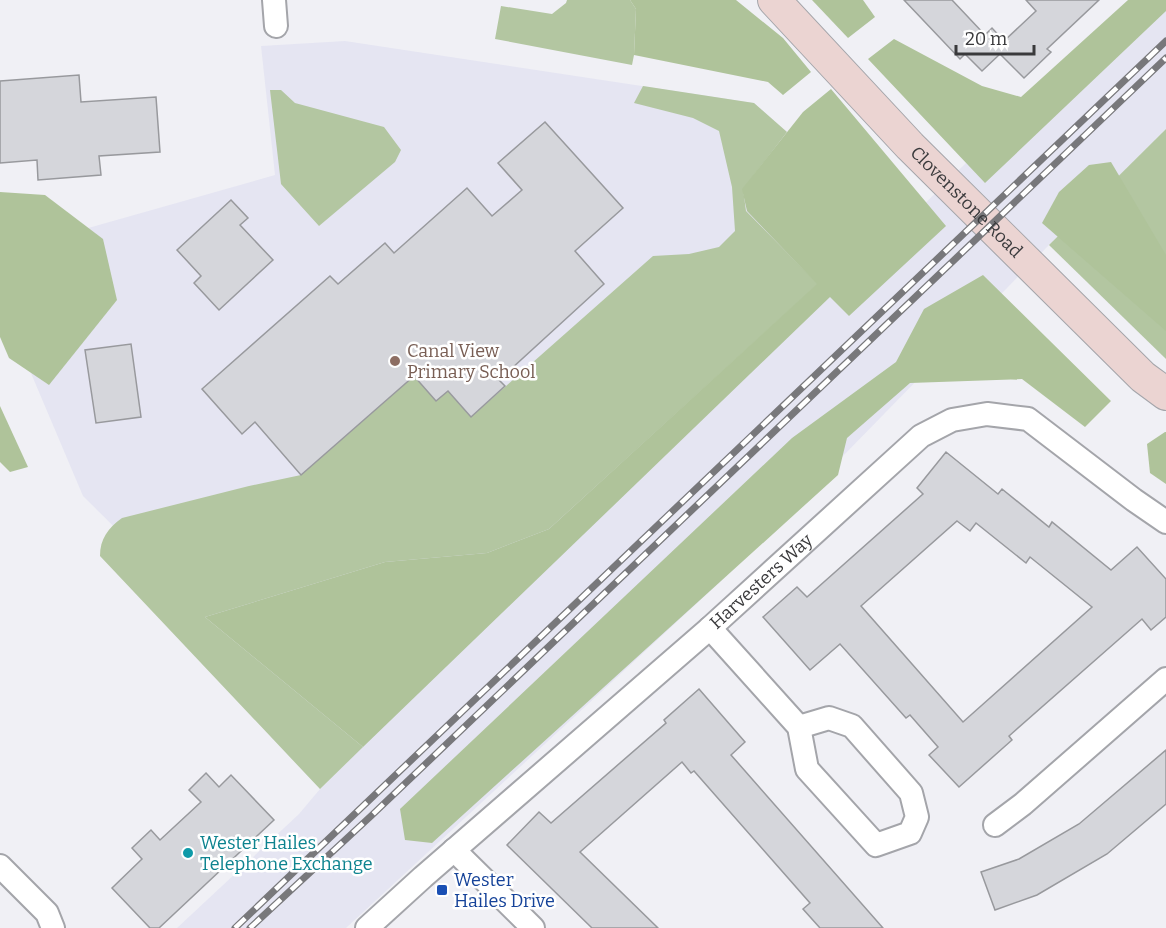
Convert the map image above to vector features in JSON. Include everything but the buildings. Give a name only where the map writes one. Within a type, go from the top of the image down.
[{"type":"street","points":[[274,0],[276,26]]},
{"type":"street","name":"Clovenstone Road","points":[[774,0],[910,146],[1130,364],[1166,394]]},
{"type":"street","name":"Harvesters Way","points":[[367,928],[710,628],[921,436],[952,420],[987,414],[1028,419],[1166,522]]},
{"type":"street","points":[[710,628],[799,727],[807,769],[876,844],[910,833],[917,817],[911,793],[852,726],[829,718],[799,727]]},
{"type":"street","points":[[995,825],[1017,796],[1166,679]]},
{"type":"street","points":[[454,850],[533,928]]},
{"type":"street","points":[[0,866],[47,914],[53,928]]},
{"type":"shaded area","name":"Canal View Primary School","points":[[1166,0],[1166,129],[1049,245],[721,581],[346,928],[177,928],[299,814],[320,789],[362,747],[205,617],[83,496],[0,300],[0,253],[275,175],[261,46],[345,41],[754,103],[787,132],[743,189],[830,297],[967,162]]},
{"type":"green space","points":[[567,0],[630,0],[636,9],[632,65],[495,39],[501,6],[552,14]]},
{"type":"green space","points":[[630,0],[736,0],[783,38],[811,72],[783,95],[768,82],[634,55],[636,9]]},
{"type":"green space","points":[[812,0],[863,0],[875,17],[848,38]]},
{"type":"green space","points":[[1128,0],[1166,0],[1166,11],[985,183],[868,59],[894,39],[982,86],[1021,97]]},
{"type":"green space","points":[[643,86],[754,103],[787,132],[743,189],[746,211],[818,284],[549,529],[487,553],[385,562],[205,617],[363,747],[320,789],[100,556],[103,539],[122,518],[301,475],[414,376],[436,401],[448,391],[471,417],[653,256],[689,254],[719,247],[735,231],[732,187],[719,131],[693,118],[634,103]]},
{"type":"green space","points":[[831,89],[946,226],[849,316],[830,297],[363,747],[205,617],[385,562],[487,553],[549,529],[817,284],[747,211],[742,189],[803,112]]},
{"type":"green space","points":[[270,90],[281,90],[295,103],[384,127],[401,150],[395,162],[319,226],[281,184]]},
{"type":"green space","points":[[1166,129],[1166,359],[1049,245]]},
{"type":"green space","points":[[1111,162],[1166,255],[1166,331],[1042,223],[1059,192],[1089,165]]},
{"type":"green space","points":[[0,192],[45,195],[103,239],[117,300],[49,385],[9,358],[0,337]]},
{"type":"green space","points":[[983,275],[1111,401],[1085,427],[1022,379],[910,383],[847,438],[838,475],[432,843],[405,840],[400,809],[792,438],[896,362],[924,309]]},
{"type":"green space","points":[[0,406],[28,467],[10,472],[0,462]]},
{"type":"green space","points":[[1165,432],[1166,484],[1150,473],[1147,444]]},
{"type":"railway","points":[[235,928],[1166,41]]},
{"type":"railway","points":[[250,928],[371,816],[1166,58]]},
{"type":"place","name":"Canal View Primary School","points":[[395,361]]},
{"type":"place","name":"Wester Hailes Telephone Exchange","points":[[188,853]]},
{"type":"place","name":"Wester Hailes Drive","points":[[442,890]]}]
